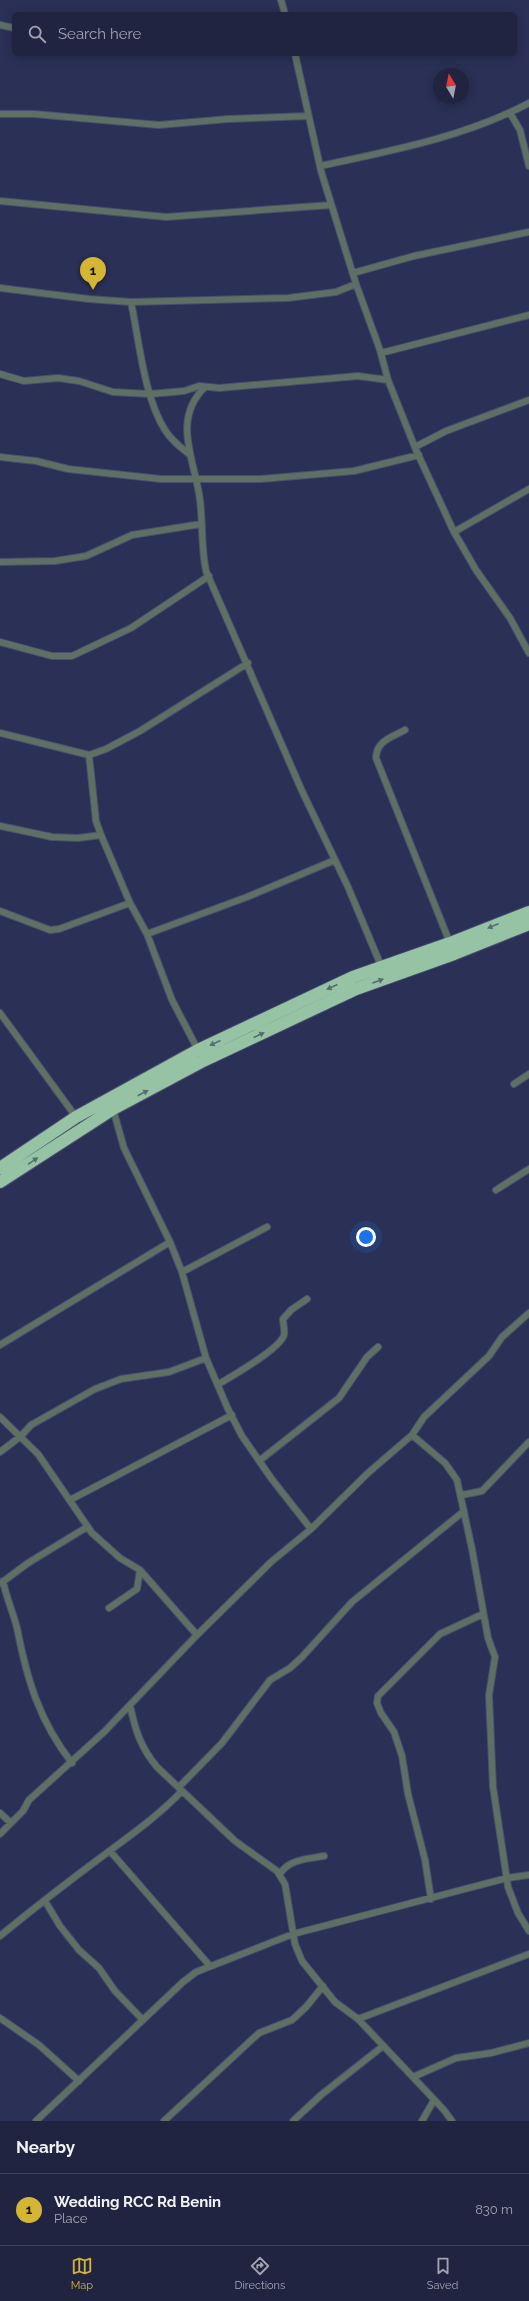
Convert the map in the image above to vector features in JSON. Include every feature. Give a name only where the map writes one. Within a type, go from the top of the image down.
[{"type":"highway","points":[[0,1168],[76,1117],[198,1050],[353,978],[450,944],[529,912]]},
{"type":"highway","points":[[0,1182],[113,1109],[203,1061],[356,989],[454,954],[529,924]]},
{"type":"street","points":[[281,0],[284,12]]},
{"type":"street","points":[[0,25],[12,28]]},
{"type":"street","points":[[295,56],[308,116],[331,205],[356,284],[381,353],[388,380],[418,455],[454,532],[476,570],[510,618],[529,653]]},
{"type":"street","points":[[320,166],[473,128],[510,113],[529,103]]},
{"type":"street","points":[[510,113],[520,130],[529,166]]},
{"type":"street","points":[[0,114],[34,114],[159,124],[228,119],[308,116]]},
{"type":"street","points":[[0,201],[166,217],[331,205]]},
{"type":"street","points":[[353,273],[414,256],[529,232]]},
{"type":"street","points":[[0,288],[89,299],[130,302],[288,298],[336,292],[356,284]]},
{"type":"street","points":[[130,302],[150,394],[164,430],[176,444],[189,454]]},
{"type":"street","points":[[381,353],[529,315]]},
{"type":"street","points":[[0,374],[24,381],[58,378],[72,380],[113,392],[150,394],[205,387],[219,388],[358,376],[388,380]]},
{"type":"street","points":[[205,387],[192,402],[187,425],[189,454],[193,463],[200,505],[204,559],[209,576],[248,663],[299,784],[335,860],[382,968]]},
{"type":"street","points":[[415,447],[446,431],[529,400]]},
{"type":"street","points":[[0,457],[36,461],[68,469],[161,478],[261,479],[354,470],[418,455]]},
{"type":"street","points":[[454,532],[529,489]]},
{"type":"street","points":[[0,562],[55,561],[86,556],[132,535],[201,524]]},
{"type":"street","points":[[0,642],[52,656],[72,656],[130,628],[209,576]]},
{"type":"street","points":[[0,732],[89,755],[106,749],[140,731],[248,663]]},
{"type":"street","points":[[405,730],[381,743],[376,750],[376,758],[450,944]]},
{"type":"street","points":[[89,755],[96,821],[101,835],[130,903],[147,934],[172,1000],[198,1050]]},
{"type":"street","points":[[0,826],[52,837],[78,838],[101,835]]},
{"type":"street","points":[[147,934],[248,898],[335,860]]},
{"type":"street","points":[[0,911],[50,930],[59,929],[130,903]]},
{"type":"street","points":[[0,1013],[76,1117]]},
{"type":"street","points":[[514,1084],[529,1074]]},
{"type":"street","points":[[113,1109],[124,1148],[170,1242],[182,1272],[206,1358],[219,1384],[232,1416],[242,1436],[259,1461],[311,1529]]},
{"type":"street","points":[[0,1159],[12,1161]]},
{"type":"street","points":[[496,1190],[529,1169]]},
{"type":"street","points":[[182,1272],[267,1227]]},
{"type":"street","points":[[0,1345],[170,1242]]},
{"type":"street","points":[[219,1384],[252,1364],[278,1343],[284,1334],[283,1319],[291,1310],[307,1300]]},
{"type":"street","points":[[0,1834],[23,1811],[29,1800],[72,1763],[130,1706],[197,1635],[271,1562],[311,1529],[368,1473],[412,1435],[424,1417],[489,1356],[502,1337],[529,1313]]},
{"type":"street","points":[[259,1461],[339,1398],[362,1363],[378,1348]]},
{"type":"street","points":[[0,1452],[21,1436],[31,1425],[95,1389],[121,1379],[169,1372],[206,1358]]},
{"type":"street","points":[[70,1500],[232,1416]]},
{"type":"street","points":[[0,1417],[38,1454],[87,1527],[100,1542],[140,1570],[197,1635]]},
{"type":"street","points":[[412,1435],[452,1470],[462,1495],[483,1614],[494,1657],[489,1695],[492,1769],[508,1887],[518,1913],[529,1931]]},
{"type":"street","points":[[462,1495],[482,1490],[529,1442]]},
{"type":"street","points":[[0,1936],[163,1811],[180,1789],[222,1743],[270,1680],[290,1668],[302,1657],[352,1602],[464,1511]]},
{"type":"street","points":[[72,1763],[57,1744],[36,1703],[27,1676],[16,1627],[2,1582],[28,1563],[87,1527]]},
{"type":"street","points":[[109,1608],[137,1589],[140,1570]]},
{"type":"street","points":[[431,1899],[425,1860],[408,1794],[402,1756],[394,1732],[381,1713],[377,1703],[378,1696],[440,1634],[483,1614]]},
{"type":"street","points":[[130,1706],[137,1736],[146,1754],[180,1789],[235,1841],[256,1854],[280,1874],[285,1884],[294,1934],[302,1961],[335,2002],[358,2019],[452,2121]]},
{"type":"street","points":[[0,1813],[11,1822]]},
{"type":"street","points":[[110,1851],[210,1966]]},
{"type":"street","points":[[280,1874],[284,1867],[293,1862],[324,1856]]},
{"type":"street","points":[[36,2121],[183,1982],[196,1972],[294,1934],[507,1878],[529,1875]]},
{"type":"street","points":[[45,1901],[60,1926],[79,1950],[99,1968],[119,1995],[143,2020]]},
{"type":"street","points":[[358,2019],[529,1954]]},
{"type":"street","points":[[164,2121],[259,2033],[292,2020],[306,2007],[323,1986]]},
{"type":"street","points":[[0,2018],[39,2045],[79,2081]]},
{"type":"street","points":[[413,2077],[456,2058],[491,2053],[529,2043]]},
{"type":"street","points":[[293,2121],[321,2095],[383,2046]]},
{"type":"street","points":[[422,2121],[434,2100]]},
{"type":"place","name":"Wedding RCC Rd Benin","points":[[93,290]]}]
